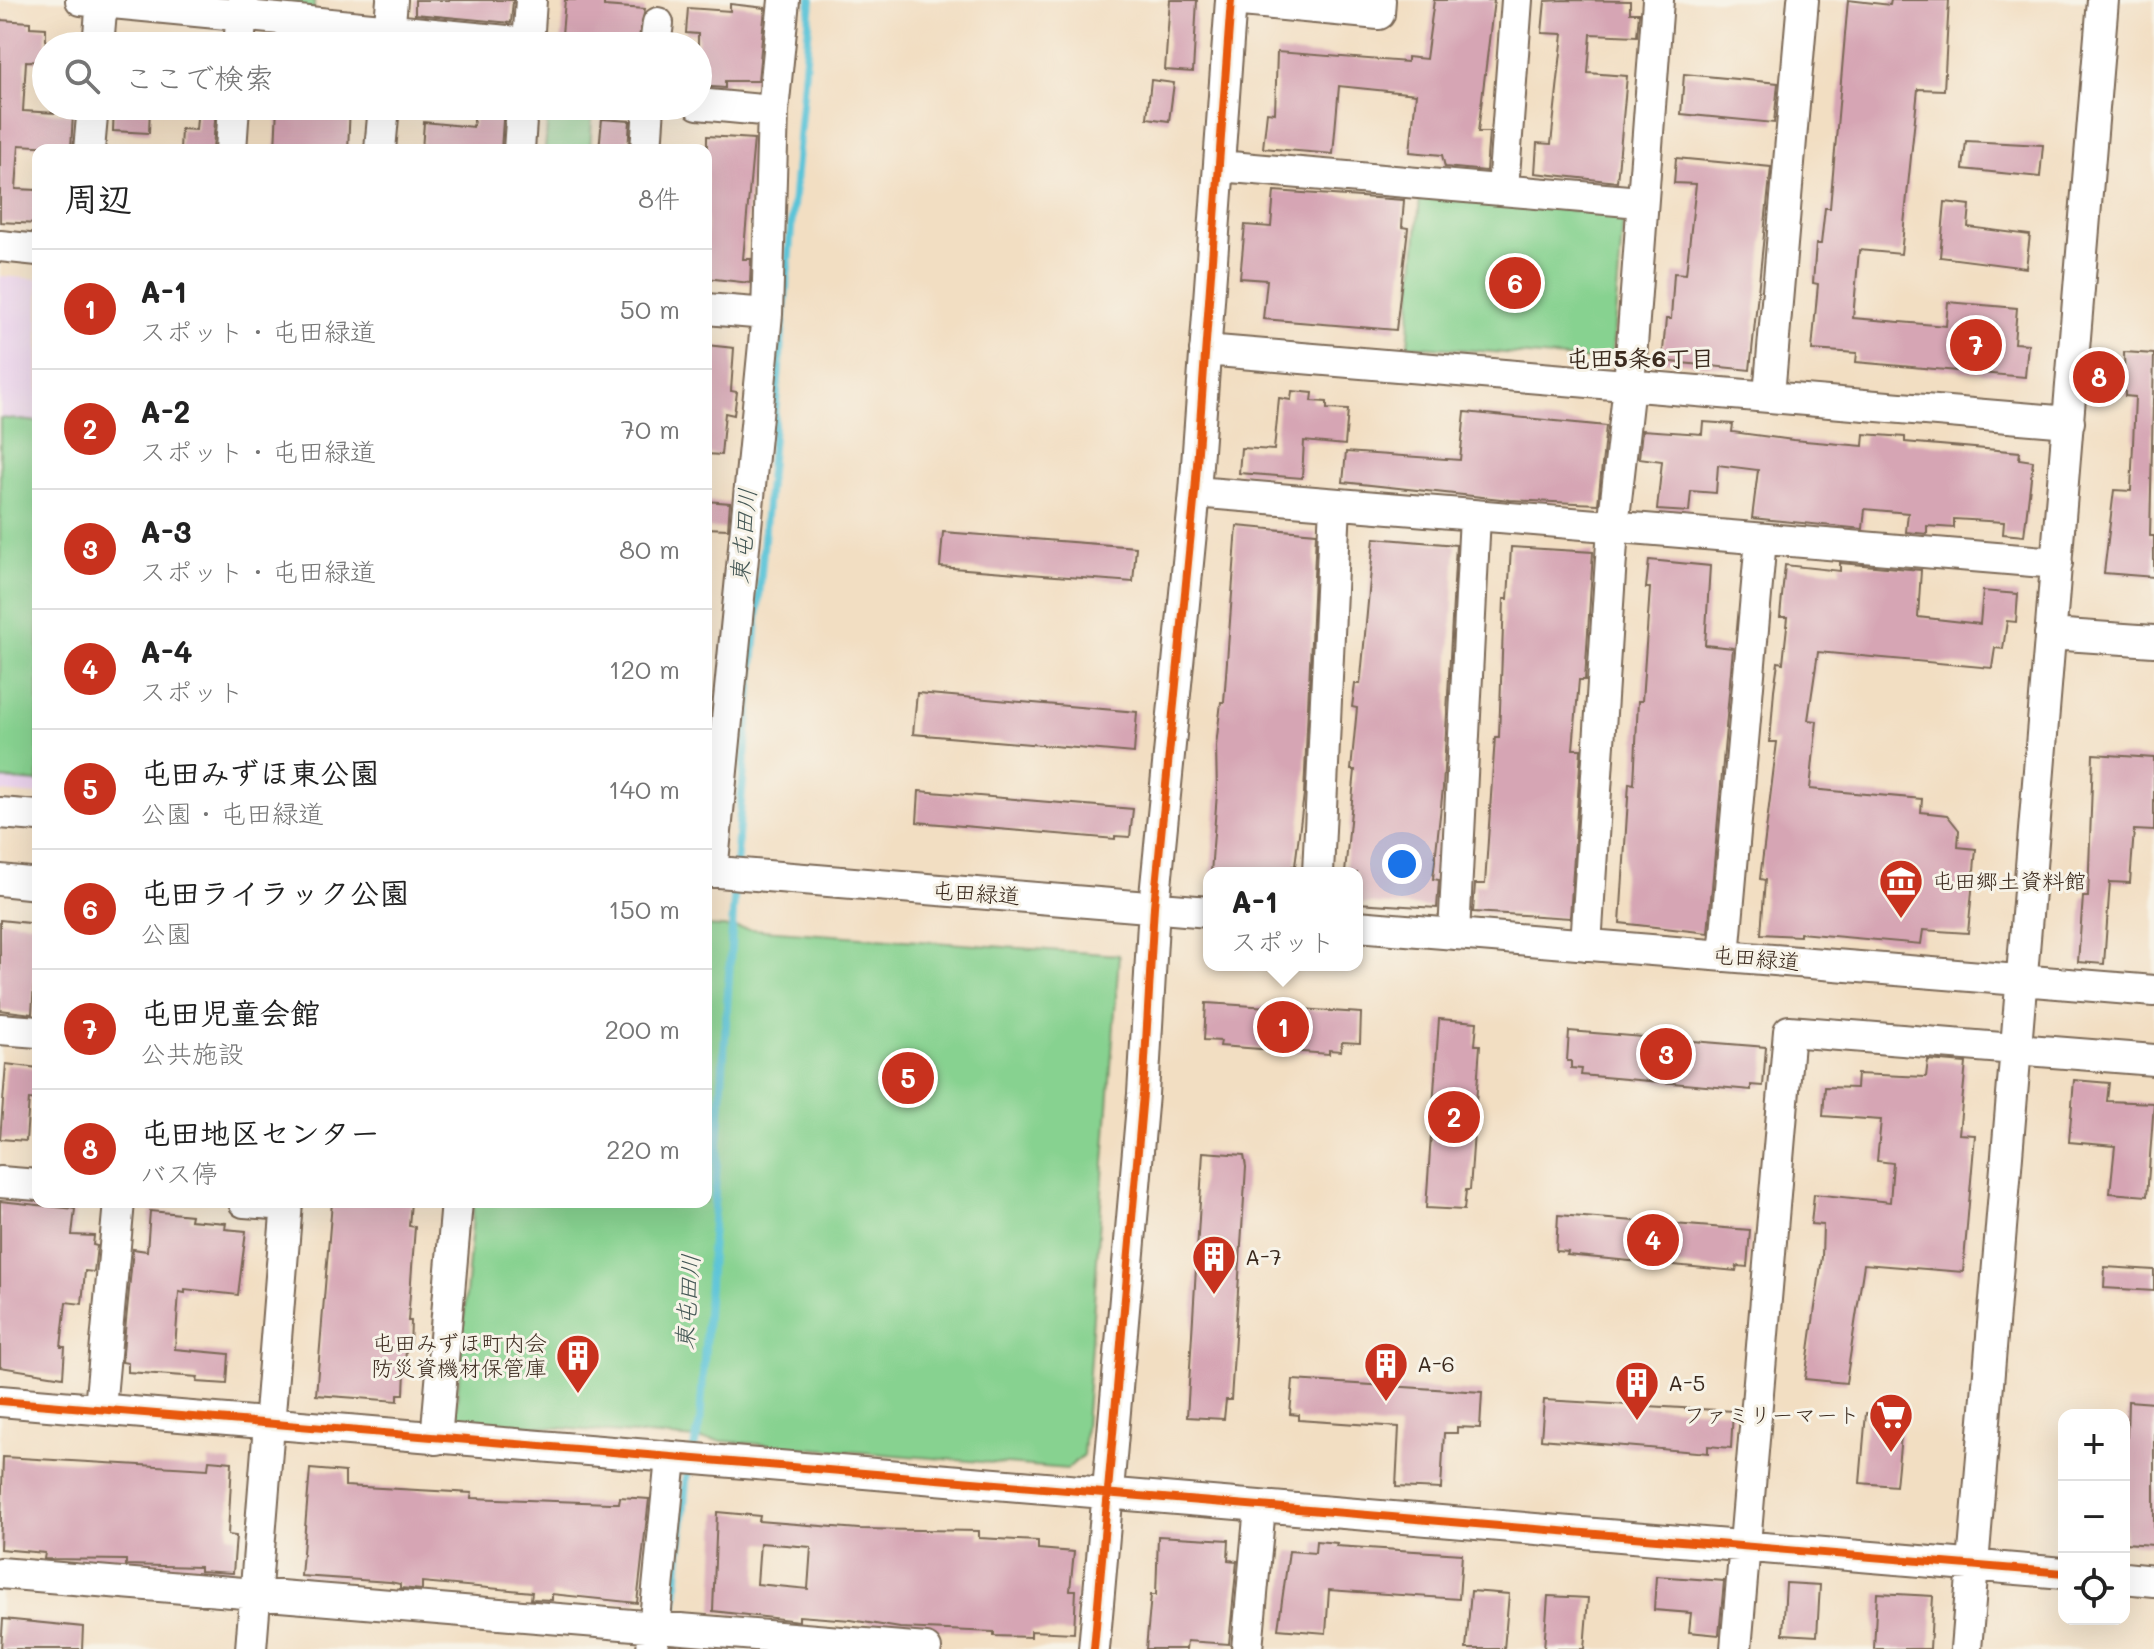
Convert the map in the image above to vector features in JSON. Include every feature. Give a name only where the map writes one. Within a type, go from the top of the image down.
[{"type":"street","points":[[389,32],[392,0]]},
{"type":"street","points":[[529,32],[531,0]]},
{"type":"street","points":[[722,873],[767,314],[773,111],[784,0]]},
{"type":"street","points":[[1094,1649],[1143,1094],[1154,906],[1195,492],[1231,0],[1379,14],[1380,0]]},
{"type":"street","points":[[1503,189],[1517,0]]},
{"type":"street","points":[[1586,945],[1613,527],[1629,385],[1640,202],[1658,0]]},
{"type":"street","points":[[1769,395],[1803,0]]},
{"type":"street","points":[[1966,1649],[2019,981],[2103,0]]},
{"type":"street","points":[[97,32],[95,1],[337,32]]},
{"type":"street","points":[[712,105],[773,111]]},
{"type":"street","points":[[90,144],[92,120]]},
{"type":"street","points":[[231,144],[233,120]]},
{"type":"street","points":[[381,144],[383,120]]},
{"type":"street","points":[[519,144],[521,120]]},
{"type":"street","points":[[646,144],[648,120]]},
{"type":"street","points":[[1219,166],[1640,202]]},
{"type":"street","points":[[0,246],[32,249]]},
{"type":"street","points":[[712,309],[767,314]]},
{"type":"street","points":[[1205,350],[2069,422]]},
{"type":"street","points":[[1195,492],[2057,563]]},
{"type":"street","points":[[1318,867],[1335,504]]},
{"type":"street","points":[[1454,934],[1475,516]]},
{"type":"street","points":[[1724,956],[1761,539]]},
{"type":"street","points":[[2050,634],[2154,641]]},
{"type":"street","points":[[0,813],[32,816]]},
{"type":"street","name":"屯田緑道","points":[[722,873],[1203,911]]},
{"type":"street","points":[[0,880],[32,883]]},
{"type":"street","name":"屯田緑道","points":[[1363,926],[2154,991]]},
{"type":"street","points":[[0,1029],[32,1032]]},
{"type":"street","points":[[1736,1649],[1743,1546],[1766,1333],[1789,1031],[2154,1060]]},
{"type":"street","points":[[0,1182],[32,1185]]},
{"type":"street","points":[[100,1408],[118,1208]]},
{"type":"street","points":[[251,1649],[287,1208]]},
{"type":"street","points":[[436,1439],[456,1208]]},
{"type":"street","points":[[0,1401],[2058,1572]]},
{"type":"street","points":[[668,1634],[688,1460]]},
{"type":"street","points":[[1247,1649],[1260,1507]]},
{"type":"street","points":[[0,1573],[668,1634],[926,1649]]},
{"type":"street","points":[[2130,1579],[2154,1581]]},
{"type":"shaded area","points":[[0,276],[32,279],[32,795],[0,792]]},
{"type":"green space","points":[[265,0],[314,0],[314,9],[269,6]]},
{"type":"green space","points":[[548,120],[592,120],[590,144],[546,144]]},
{"type":"green space","points":[[1420,197],[1615,214],[1623,222],[1612,354],[1602,361],[1408,345]]},
{"type":"green space","points":[[0,418],[32,421],[32,782],[0,779]]},
{"type":"green space","points":[[712,926],[1119,955],[1083,1455],[1067,1469],[460,1420],[456,1411],[473,1208],[712,1208]]},
{"type":"building","points":[[415,0],[513,0],[511,23],[415,14]]},
{"type":"building","points":[[565,0],[604,0],[604,6],[645,9],[640,32],[562,32]]},
{"type":"building","points":[[1170,0],[1197,0],[1193,72],[1165,70]]},
{"type":"building","points":[[1434,0],[1494,0],[1478,132],[1489,132],[1486,171],[1445,167],[1442,155],[1410,152],[1416,94],[1339,86],[1333,154],[1263,148],[1267,112],[1275,113],[1277,52],[1407,62],[1407,57],[1426,59]]},
{"type":"building","points":[[1848,0],[1890,5],[1891,0],[1949,0],[1944,90],[1918,89],[1901,254],[1859,250],[1853,318],[1946,326],[1948,302],[2017,308],[2014,343],[2028,344],[2025,377],[1856,362],[1857,353],[1812,350],[1818,284],[1813,283],[1816,244],[1821,244],[1825,208],[1830,208]]},
{"type":"building","points":[[1545,1],[1630,1],[1630,13],[1639,13],[1637,36],[1591,34],[1588,73],[1627,76],[1617,182],[1535,173],[1537,143],[1551,144],[1563,34],[1542,33]]},
{"type":"building","points":[[730,4],[765,8],[758,81],[725,81],[725,88],[712,87],[712,32],[686,32],[688,8],[730,11]]},
{"type":"building","points":[[0,20],[30,22],[30,27],[46,28],[46,32],[32,32],[32,61],[26,61],[23,111],[32,112],[32,120],[73,120],[71,144],[19,145],[16,189],[32,190],[32,224],[0,222]]},
{"type":"building","points":[[1684,74],[1778,83],[1774,123],[1681,114]]},
{"type":"building","points":[[1151,80],[1174,83],[1169,121],[1147,118]]},
{"type":"building","points":[[113,120],[149,120],[149,133],[113,131]]},
{"type":"building","points":[[197,120],[215,120],[213,144],[180,144],[181,129],[196,130]]},
{"type":"building","points":[[276,120],[349,120],[348,144],[275,144]]},
{"type":"building","points":[[474,120],[503,120],[501,144],[422,144],[424,122],[473,127]]},
{"type":"building","points":[[602,120],[630,121],[628,144],[600,144]]},
{"type":"building","points":[[707,136],[754,139],[743,259],[751,259],[750,283],[712,279],[712,144],[707,144]]},
{"type":"building","points":[[1966,141],[2043,145],[2040,177],[1963,169]]},
{"type":"building","points":[[1676,158],[1771,167],[1750,370],[1662,361],[1666,319],[1671,319],[1674,273],[1686,274],[1696,184],[1674,183]]},
{"type":"building","points":[[1274,191],[1404,200],[1402,227],[1408,228],[1396,330],[1263,319],[1267,280],[1240,278],[1245,225],[1271,227]]},
{"type":"building","points":[[1945,202],[1970,205],[1968,227],[2030,235],[2026,268],[1940,257]]},
{"type":"building","points":[[712,346],[734,348],[731,391],[737,392],[734,415],[725,413],[721,455],[712,454]]},
{"type":"building","points":[[2124,352],[2154,354],[2150,536],[2154,536],[2154,577],[2104,573],[2114,490],[2131,491],[2135,397],[2125,396]]},
{"type":"building","points":[[1292,391],[1313,393],[1312,401],[1327,402],[1327,409],[1348,410],[1345,445],[1304,441],[1302,478],[1239,473],[1241,448],[1274,450],[1279,398],[1291,400]]},
{"type":"building","points":[[1465,412],[1606,426],[1598,504],[1510,500],[1343,482],[1346,452],[1460,460]]},
{"type":"building","points":[[1703,422],[1733,424],[1732,432],[1793,440],[1863,446],[1864,434],[1905,437],[1905,442],[2020,452],[2019,459],[2033,461],[2024,536],[2003,534],[2004,522],[1954,519],[1954,528],[1927,526],[1927,534],[1906,532],[1908,513],[1865,509],[1863,529],[1752,518],[1758,470],[1718,465],[1716,493],[1691,491],[1689,512],[1657,510],[1662,461],[1639,458],[1642,430],[1702,434]]},
{"type":"building","points":[[712,502],[730,503],[728,529],[712,528]]},
{"type":"building","points":[[1237,526],[1316,533],[1304,794],[1295,866],[1211,867],[1217,793],[1216,746],[1221,702],[1224,702]]},
{"type":"building","points":[[943,532],[1136,547],[1133,582],[940,567]]},
{"type":"building","points":[[1374,538],[1456,545],[1443,788],[1433,879],[1439,880],[1437,908],[1363,903],[1363,867],[1346,867],[1355,770],[1351,770],[1357,708],[1352,707],[1355,684],[1360,684]]},
{"type":"building","points":[[1511,547],[1593,552],[1585,680],[1579,680],[1573,749],[1581,749],[1570,918],[1473,912],[1475,884],[1485,884],[1495,737],[1499,737],[1504,599],[1508,599]]},
{"type":"building","points":[[1649,560],[1710,566],[1705,645],[1733,648],[1708,933],[1620,923],[1629,783],[1634,784],[1638,701],[1642,701]]},
{"type":"building","points":[[1840,563],[1921,570],[1918,617],[1980,624],[1983,591],[2018,594],[2016,622],[2007,621],[2003,649],[1995,648],[1992,668],[1818,652],[1808,720],[1817,721],[1810,789],[1922,799],[1921,812],[1947,815],[1959,830],[1958,847],[1976,849],[1968,933],[1923,930],[1921,944],[1800,933],[1800,936],[1761,934],[1765,880],[1760,879],[1777,742],[1770,742],[1774,690],[1778,662],[1783,663],[1788,617],[1780,617],[1785,565],[1840,571]]},
{"type":"building","points":[[917,693],[1137,712],[1134,753],[913,734]]},
{"type":"building","points":[[2093,754],[2154,758],[2154,831],[2134,830],[2130,883],[2110,882],[2104,964],[2078,962],[2083,897],[2088,897]]},
{"type":"building","points":[[919,791],[1133,809],[1130,837],[1115,836],[1115,839],[917,822]]},
{"type":"building","points":[[0,920],[32,923],[32,1014],[0,1010]]},
{"type":"building","points":[[1206,1003],[1361,1013],[1360,1043],[1342,1042],[1341,1051],[1329,1050],[1329,1054],[1220,1046],[1221,1041],[1204,1040]]},
{"type":"building","points":[[1439,1019],[1477,1022],[1475,1045],[1480,1045],[1470,1190],[1466,1190],[1464,1210],[1426,1208]]},
{"type":"building","points":[[1569,1031],[1766,1047],[1763,1086],[1751,1085],[1751,1090],[1581,1075],[1582,1069],[1571,1068],[1571,1061],[1567,1061]]},
{"type":"building","points":[[1928,1060],[1966,1063],[1959,1134],[1975,1135],[1963,1272],[1864,1264],[1846,1383],[1805,1379],[1822,1257],[1823,1225],[1811,1224],[1814,1194],[1890,1202],[1893,1163],[1877,1161],[1881,1120],[1823,1116],[1825,1087],[1856,1088],[1857,1074],[1926,1077]]},
{"type":"building","points":[[6,1064],[32,1067],[32,1099],[29,1099],[26,1141],[0,1139]]},
{"type":"building","points":[[2074,1080],[2109,1083],[2107,1101],[2154,1103],[2147,1196],[2110,1193],[2115,1146],[2069,1142]]},
{"type":"building","name":"A-7","points":[[1203,1152],[1244,1155],[1246,1167],[1231,1400],[1226,1400],[1224,1419],[1187,1417]]},
{"type":"building","points":[[0,1201],[32,1204],[32,1208],[75,1209],[72,1235],[94,1236],[93,1245],[97,1246],[94,1272],[85,1271],[82,1304],[66,1302],[61,1347],[65,1347],[63,1377],[0,1367]]},
{"type":"building","points":[[332,1208],[410,1208],[409,1226],[415,1227],[408,1321],[411,1321],[410,1347],[406,1347],[404,1394],[398,1394],[398,1401],[316,1395]]},
{"type":"building","points":[[150,1211],[191,1215],[190,1220],[226,1223],[225,1229],[246,1231],[238,1295],[185,1289],[185,1293],[179,1292],[175,1349],[229,1354],[227,1384],[197,1382],[198,1377],[128,1372],[128,1363],[122,1362],[133,1249],[147,1251]]},
{"type":"building","points":[[1558,1215],[1750,1230],[1747,1267],[1737,1266],[1736,1271],[1567,1255],[1568,1252],[1556,1251]]},
{"type":"building","points":[[2105,1267],[2154,1270],[2154,1291],[2104,1288]]},
{"type":"building","name":"A-6","points":[[1293,1380],[1482,1392],[1480,1428],[1457,1427],[1457,1433],[1444,1433],[1441,1489],[1396,1487],[1399,1427],[1299,1420],[1299,1415],[1290,1414]]},
{"type":"building","name":"A-5","points":[[1544,1400],[1733,1411],[1731,1448],[1708,1446],[1708,1453],[1541,1439]]},
{"type":"building","points":[[2128,1401],[2154,1403],[2154,1545],[2130,1543]]},
{"type":"building","points":[[1866,1413],[1903,1416],[1896,1486],[1860,1483]]},
{"type":"building","points":[[3,1457],[208,1469],[209,1460],[232,1462],[228,1535],[236,1536],[233,1573],[200,1571],[200,1567],[126,1565],[126,1560],[44,1559],[45,1553],[0,1549]]},
{"type":"building","points":[[310,1469],[345,1472],[345,1486],[472,1493],[471,1498],[610,1503],[619,1503],[620,1497],[649,1499],[637,1603],[552,1594],[552,1600],[531,1599],[532,1592],[422,1582],[422,1590],[400,1588],[400,1584],[390,1582],[301,1576]]},
{"type":"building","points":[[717,1512],[760,1516],[759,1521],[859,1529],[979,1531],[979,1538],[1038,1541],[1038,1549],[1074,1552],[1070,1590],[1076,1590],[1074,1633],[1031,1631],[1031,1637],[994,1636],[994,1632],[900,1628],[799,1616],[799,1621],[713,1611]],"holes":[[[760,1543],[811,1547],[808,1589],[757,1584]]]},
{"type":"building","points":[[1158,1536],[1229,1540],[1228,1560],[1237,1561],[1229,1644],[1187,1641],[1186,1649],[1146,1649],[1151,1595],[1156,1595]]},
{"type":"building","points":[[1316,1541],[1337,1543],[1336,1546],[1462,1554],[1459,1599],[1329,1590],[1326,1633],[1278,1629],[1289,1551],[1315,1553]]},
{"type":"building","points":[[1656,1576],[1724,1581],[1719,1635],[1689,1632],[1691,1613],[1654,1610]]},
{"type":"building","points":[[1786,1583],[1820,1585],[1817,1636],[1783,1634]]},
{"type":"building","points":[[1471,1591],[1509,1594],[1504,1649],[1466,1649]]},
{"type":"building","points":[[1877,1593],[1933,1596],[1930,1649],[1874,1649]]},
{"type":"building","points":[[1548,1596],[1588,1598],[1584,1649],[1544,1649]]},
{"type":"building","points":[[3,1619],[83,1627],[82,1649],[1,1649]]},
{"type":"waterway","name":"東屯田川","points":[[674,1621],[686,1481],[700,1423],[738,837],[811,0]]},
{"type":"cycle path","points":[[1094,1649],[1143,1094],[1154,906],[1195,492],[1231,0]]},
{"type":"cycle path","points":[[0,1401],[2058,1572]]},
{"type":"place","name":"屯田ライラック公園","points":[[1515,283]]},
{"type":"place","name":"屯田児童会館","points":[[1976,345]]},
{"type":"place","name":"屯田地区センター","points":[[2099,377]]},
{"type":"place","name":"屯田郷土資料館","points":[[1901,920]]},
{"type":"place","name":"A-1","points":[[1283,1027]]},
{"type":"place","name":"A-3","points":[[1666,1054]]},
{"type":"place","name":"屯田みずほ東公園","points":[[908,1078]]},
{"type":"place","name":"A-2","points":[[1454,1117]]},
{"type":"place","name":"A-4","points":[[1653,1240]]},
{"type":"place","name":"A-7","points":[[1214,1296]]},
{"type":"place","name":"屯田みずほ町内会 防災資機材保管庫","points":[[578,1395]]},
{"type":"place","name":"A-6","points":[[1386,1403]]},
{"type":"place","name":"A-5","points":[[1637,1422]]},
{"type":"place","name":"ファミリーマート","points":[[1891,1454]]},
{"type":"district","name":"屯田5条6丁目","points":[[1640,359]]}]
